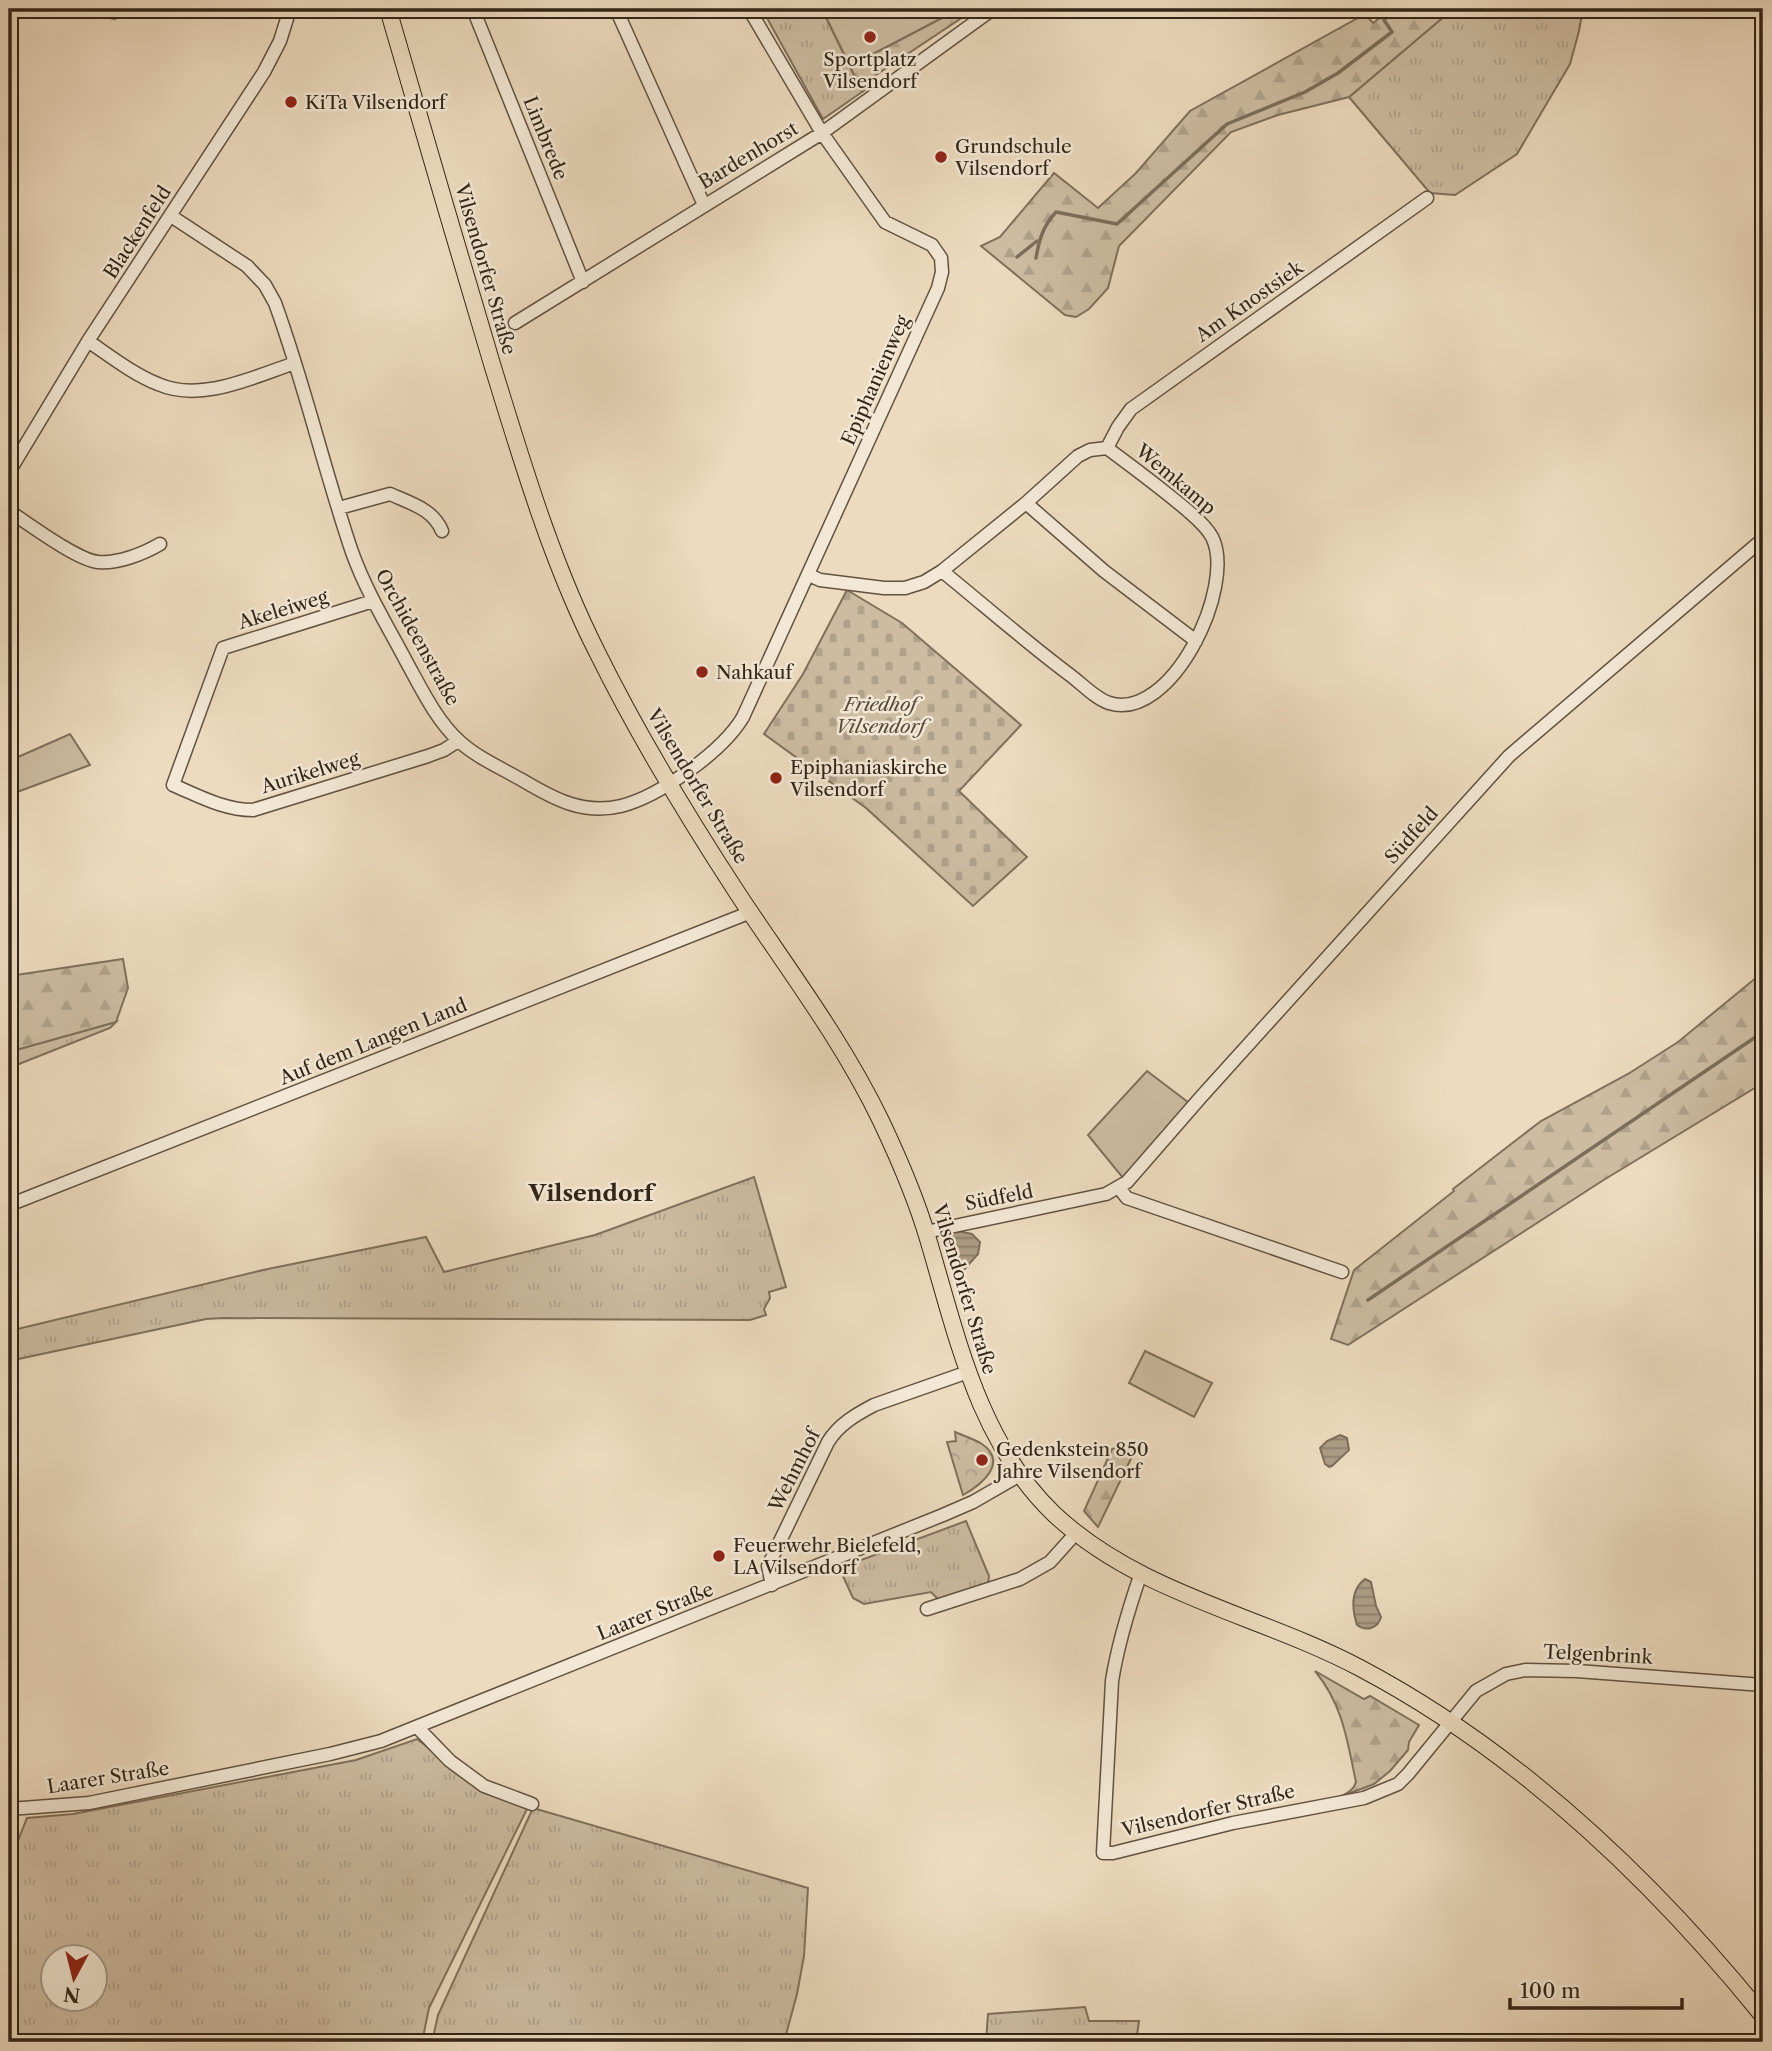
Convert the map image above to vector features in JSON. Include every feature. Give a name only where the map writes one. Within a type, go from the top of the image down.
[{"type":"main road","name":"Vilsendorfer Straße","points":[[388,9],[503,400],[542,518],[592,642],[669,783],[837,1042],[867,1093],[902,1167],[926,1232],[968,1372],[987,1418],[1020,1475],[1076,1534],[1103,1552],[1200,1600],[1344,1660],[1399,1690],[1511,1765],[1604,1843],[1678,1917],[1763,2016]]},
{"type":"street","name":"Blackenfeld","points":[[9,472],[88,341],[264,72],[280,41],[290,9]]},
{"type":"street","name":"Limbrede","points":[[473,9],[583,282]]},
{"type":"street","points":[[616,9],[704,205]]},
{"type":"street","name":"Epiphanienweg","points":[[669,783],[719,747],[743,717],[938,288],[942,272],[941,258],[932,245],[885,222],[822,133],[749,9]]},
{"type":"street","name":"Bardenhorst","points":[[515,323],[822,133],[993,9]]},
{"type":"street","name":"Am Knostsiek","points":[[1107,448],[1131,409],[1427,198]]},
{"type":"street","name":"Orchideenstraße","points":[[171,216],[257,275],[275,303],[353,552],[373,601],[428,699],[458,741],[534,788],[579,808],[598,810],[632,803],[669,783]]},
{"type":"street","points":[[88,341],[155,383],[185,391],[214,389],[295,363]]},
{"type":"street","name":"Wemkamp","points":[[809,575],[820,580],[905,588],[924,582],[942,571],[1026,503],[1078,456],[1090,450],[1107,448],[1204,525],[1213,538],[1217,555],[1213,602],[1196,641],[1172,676],[1153,693],[1138,704],[1122,706],[1107,703],[942,571]]},
{"type":"street","points":[[339,508],[390,494],[428,512],[442,531]]},
{"type":"street","points":[[1026,503],[1104,570],[1196,641]]},
{"type":"street","points":[[9,511],[91,561],[111,562],[148,551],[160,544]]},
{"type":"street","name":"Südfeld","points":[[926,1232],[1106,1194],[1127,1182],[1210,1086],[1509,756],[1763,539]]},
{"type":"street","name":"Akeleiweg","points":[[173,785],[223,648],[373,601]]},
{"type":"street","name":"Aurikelweg","points":[[173,785],[224,807],[253,810],[428,756],[458,741]]},
{"type":"street","name":"Auf dem Langen Land","points":[[9,1205],[751,912]]},
{"type":"street","points":[[1119,1188],[1126,1198],[1342,1272]]},
{"type":"street","name":"Wehmhof","points":[[772,1585],[768,1566],[828,1441],[838,1428],[874,1405],[968,1372]]},
{"type":"street","name":"Laarer Straße","points":[[9,1809],[89,1803],[330,1754],[381,1741],[959,1508],[1020,1475]]},
{"type":"street","points":[[927,1609],[1020,1579],[1050,1562],[1076,1534]]},
{"type":"street","name":"Vilsendorfer Straße","points":[[1141,1573],[1122,1632],[1112,1681],[1102,1853],[1113,1853],[1233,1823],[1375,1794],[1398,1784],[1450,1723]]},
{"type":"street","name":"Telgenbrink","points":[[1450,1723],[1476,1691],[1506,1674],[1525,1670],[1577,1671],[1763,1685]]},
{"type":"street","points":[[417,1727],[450,1760],[484,1786],[532,1804]]},
{"type":"green space","points":[[60,9],[118,9],[115,19]]},
{"type":"green space","points":[[762,9],[822,9],[862,92],[823,119]]},
{"type":"green space","name":"Sportplatz Vilsendorf","points":[[822,9],[959,9],[850,66]]},
{"type":"green space","points":[[959,9],[975,9],[873,77],[876,82],[862,92],[850,66]]},
{"type":"green space","points":[[1392,9],[1453,9],[1349,97],[1278,115],[1231,132],[1119,246],[1108,288],[1089,309],[1076,317],[1065,315],[981,246],[1000,237],[1054,173],[1098,208],[1136,173],[1190,111],[1365,14],[1373,23]]},
{"type":"green space","points":[[1453,9],[1583,9],[1570,64],[1517,154],[1455,195],[1430,193],[1349,97]]},
{"type":"green space","name":"Friedhof Vilsendorf","points":[[847,590],[902,623],[1021,725],[959,791],[1027,857],[973,906],[866,808],[764,734],[803,674]]},
{"type":"green space","points":[[70,734],[90,765],[9,795],[9,761]]},
{"type":"green space","points":[[123,959],[128,988],[116,1022],[9,1052],[9,976]]},
{"type":"green space","points":[[1763,972],[1763,1083],[1602,1181],[1348,1345],[1331,1339],[1354,1270],[1541,1121],[1628,1074],[1678,1042]]},
{"type":"green space","points":[[116,1022],[110,1028],[9,1068],[9,1052]]},
{"type":"green space","points":[[1147,1071],[1189,1103],[1123,1178],[1088,1135]]},
{"type":"green space","points":[[754,1177],[786,1287],[769,1292],[770,1298],[764,1309],[766,1315],[750,1320],[223,1318],[206,1319],[9,1361],[9,1331],[263,1270],[426,1237],[444,1272],[595,1235]]},
{"type":"green space","points":[[1145,1351],[1212,1383],[1194,1417],[1129,1383]]},
{"type":"green space","points":[[955,1432],[982,1444],[990,1451],[993,1459],[993,1466],[984,1479],[963,1495],[947,1442],[956,1441]]},
{"type":"green space","points":[[1139,1442],[1098,1527],[1084,1511],[1112,1449]]},
{"type":"green space","points":[[966,1521],[989,1576],[988,1585],[941,1602],[931,1592],[864,1604],[853,1598],[842,1574],[845,1566]]},
{"type":"green space","points":[[1315,1671],[1364,1699],[1370,1696],[1419,1725],[1409,1742],[1408,1750],[1390,1771],[1374,1784],[1340,1797],[1352,1789],[1356,1782],[1338,1710]]},
{"type":"green space","points":[[417,1739],[449,1764],[528,1807],[429,2008],[422,2042],[9,2042],[9,1863],[27,1818],[73,1814],[356,1760]]},
{"type":"green space","points":[[533,1808],[808,1888],[804,1956],[784,2042],[432,2042],[438,2015]]},
{"type":"green space","points":[[1085,2007],[1089,2021],[1139,2021],[1136,2042],[986,2042],[988,2014]]},
{"type":"shaded area","points":[[957,1231],[972,1234],[980,1242],[978,1254],[962,1272],[957,1269],[946,1235]]},
{"type":"shaded area","points":[[1340,1435],[1347,1438],[1349,1450],[1329,1467],[1325,1464],[1320,1448]]},
{"type":"shaded area","points":[[1365,1579],[1371,1582],[1381,1617],[1375,1626],[1368,1628],[1357,1625],[1353,1606],[1357,1589]]},
{"type":"waterway","points":[[1036,258],[1042,234],[1056,212],[1117,224],[1227,124],[1305,92],[1338,73],[1392,32],[1384,20],[1396,9]]},
{"type":"waterway","points":[[1017,257],[1037,241]]},
{"type":"waterway","points":[[1368,1300],[1763,1032]]},
{"type":"place","name":"Sportplatz Vilsendorf","points":[[870,37]]},
{"type":"place","name":"KiTa Vilsendorf","points":[[291,102]]},
{"type":"place","name":"Grundschule Vilsendorf","points":[[941,157]]},
{"type":"place","name":"Nahkauf","points":[[702,672]]},
{"type":"place","name":"Epiphaniaskirche Vilsendorf","points":[[776,778]]},
{"type":"place","name":"Gedenkstein 850 Jahre Vilsendorf","points":[[982,1460]]},
{"type":"place","name":"Feuerwehr Bielefeld, LA Vilsendorf","points":[[719,1556]]},
{"type":"district","name":"Vilsendorf","points":[[591,1193]]}]
